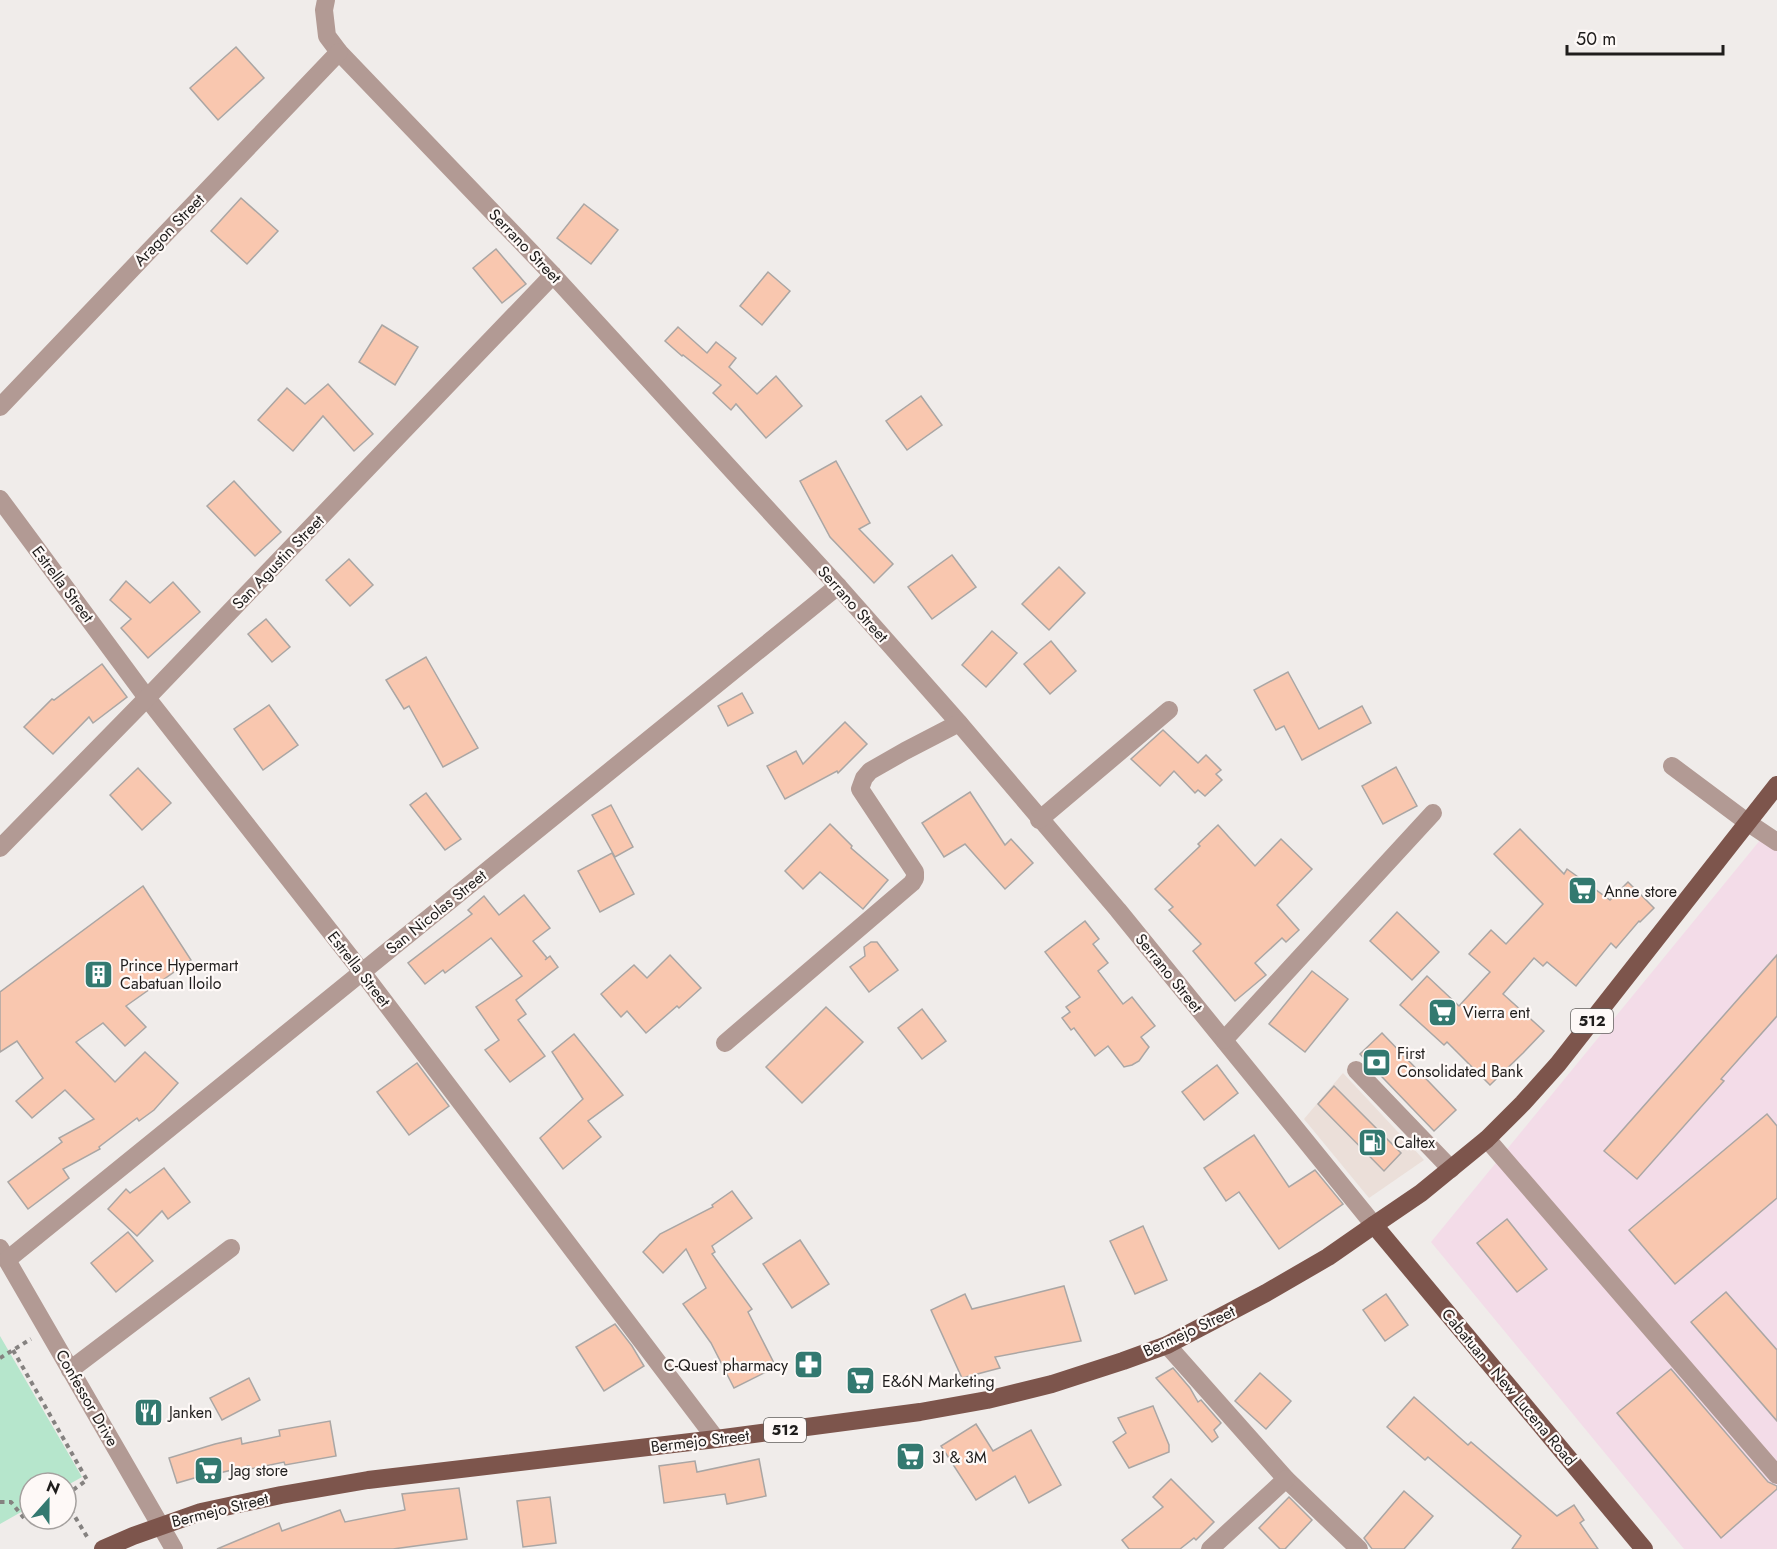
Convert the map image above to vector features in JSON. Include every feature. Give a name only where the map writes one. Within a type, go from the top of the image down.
[{"type":"main road","name":"512","points":[[1374,1226],[1451,1169],[1487,1139],[1523,1103],[1558,1064],[1777,785]]},
{"type":"main road","name":"Bermejo Street","points":[[103,1549],[201,1512],[325,1487],[920,1412],[987,1400],[1052,1384],[1167,1345],[1266,1293],[1328,1257],[1374,1226]]},
{"type":"main road","name":"Cabatuan - New Lucena Road","points":[[1374,1226],[1644,1549]]},
{"type":"street","name":"Serrano Street","points":[[326,0],[324,10],[327,36],[339,52],[553,275],[838,586],[1118,910],[1374,1226]]},
{"type":"street","name":"Aragon Street","points":[[0,407],[339,52]]},
{"type":"street","name":"San Agustin Street","points":[[0,848],[553,275]]},
{"type":"street","name":"Estrella Street","points":[[0,499],[147,698],[362,972],[716,1439]]},
{"type":"street","name":"San Nicolas Street","points":[[3,1254],[362,972],[838,586]]},
{"type":"street","points":[[1039,820],[1169,710]]},
{"type":"street","points":[[725,1043],[912,883],[915,872],[860,789],[864,778],[870,771],[958,723]]},
{"type":"street","points":[[1672,765],[1777,842]]},
{"type":"street","points":[[1224,1041],[1433,813]]},
{"type":"street","points":[[1356,1070],[1451,1169]]},
{"type":"street","points":[[1487,1139],[1777,1475]]},
{"type":"street","points":[[70,1370],[231,1248]]},
{"type":"street","name":"Confessor Drive","points":[[3,1254],[174,1549]]},
{"type":"street","points":[[1167,1345],[1286,1479],[1359,1549]]},
{"type":"street","points":[[1210,1549],[1286,1479]]},
{"type":"path","points":[[0,1358],[47,1329]]},
{"type":"path","points":[[13,1350],[87,1480],[78,1486]]},
{"type":"path","points":[[0,1502],[11,1502],[18,1511]]},
{"type":"path","points":[[78,1522],[94,1549]]},
{"type":"shaded area","points":[[1770,828],[1777,833],[1777,1549],[1684,1549],[1431,1242]]},
{"type":"shaded area","points":[[1343,1073],[1424,1160],[1369,1198],[1304,1119]]},
{"type":"green space","points":[[0,1336],[82,1477],[78,1479],[78,1471],[18,1471],[18,1514],[0,1524]]},
{"type":"building","points":[[236,47],[264,78],[218,120],[190,88]]},
{"type":"building","points":[[241,198],[278,231],[247,264],[211,231]]},
{"type":"building","points":[[584,204],[618,230],[591,264],[557,238]]},
{"type":"building","points":[[496,249],[526,284],[502,303],[473,268]]},
{"type":"building","points":[[768,272],[790,291],[762,325],[740,306]]},
{"type":"building","points":[[382,325],[418,347],[395,385],[359,362]]},
{"type":"building","points":[[678,327],[707,353],[716,342],[736,358],[729,367],[757,394],[776,376],[802,406],[766,438],[736,404],[731,410],[713,393],[721,385],[665,341]]},
{"type":"building","points":[[328,384],[373,434],[354,451],[323,416],[293,451],[258,420],[287,388],[305,404]]},
{"type":"building","points":[[921,396],[942,425],[907,450],[886,421]]},
{"type":"building","points":[[836,461],[870,523],[859,529],[893,564],[874,583],[830,537],[800,481]]},
{"type":"building","points":[[234,481],[281,532],[255,556],[207,506]]},
{"type":"building","points":[[952,555],[976,587],[932,619],[908,587]]},
{"type":"building","points":[[349,559],[373,585],[350,606],[326,580]]},
{"type":"building","points":[[1059,567],[1085,593],[1049,630],[1022,604]]},
{"type":"building","points":[[126,581],[150,603],[173,582],[200,612],[148,658],[121,628],[131,619],[110,600]]},
{"type":"building","points":[[266,619],[290,647],[272,662],[248,634]]},
{"type":"building","points":[[992,631],[1017,653],[986,687],[962,665]]},
{"type":"building","points":[[1051,641],[1076,671],[1050,694],[1024,664]]},
{"type":"building","points":[[426,657],[478,748],[443,767],[409,706],[404,709],[386,680]]},
{"type":"building","points":[[102,664],[127,697],[93,723],[89,717],[53,754],[24,727],[52,699],[54,700]]},
{"type":"building","points":[[1288,672],[1319,729],[1362,706],[1371,723],[1302,760],[1284,726],[1276,730],[1254,690]]},
{"type":"building","points":[[742,693],[753,713],[728,726],[718,706]]},
{"type":"building","points":[[269,705],[298,745],[263,770],[234,729]]},
{"type":"building","points":[[845,722],[867,744],[838,773],[837,771],[785,799],[767,766],[796,751],[803,764]]},
{"type":"building","points":[[1163,730],[1198,763],[1206,755],[1221,770],[1216,774],[1222,780],[1205,796],[1198,790],[1195,793],[1174,771],[1160,786],[1131,759]]},
{"type":"building","points":[[1396,767],[1417,806],[1383,824],[1362,786]]},
{"type":"building","points":[[138,768],[171,803],[142,830],[110,795]]},
{"type":"building","points":[[970,792],[1005,845],[1011,839],[1033,863],[1005,889],[965,844],[944,857],[922,823]]},
{"type":"building","points":[[426,793],[461,839],[445,850],[410,805]]},
{"type":"building","points":[[611,805],[633,847],[615,857],[592,815]]},
{"type":"building","points":[[830,824],[852,846],[851,848],[888,880],[863,909],[820,872],[803,889],[785,871]]},
{"type":"building","points":[[1218,825],[1255,866],[1281,839],[1312,869],[1277,905],[1299,930],[1286,942],[1282,938],[1255,963],[1266,975],[1235,1001],[1193,951],[1201,944],[1169,910],[1173,907],[1155,889],[1200,846],[1198,844]]},
{"type":"building","points":[[1520,829],[1564,874],[1567,869],[1610,900],[1628,882],[1654,908],[1639,921],[1616,948],[1611,943],[1576,986],[1547,962],[1543,966],[1534,958],[1503,994],[1544,1031],[1490,1085],[1447,1042],[1444,1045],[1400,1005],[1427,976],[1459,1006],[1490,972],[1469,954],[1491,930],[1506,944],[1543,904],[1494,854]]},
{"type":"building","points":[[612,853],[634,894],[600,912],[578,871]]},
{"type":"building","points":[[143,886],[191,960],[126,1006],[146,1027],[125,1046],[103,1023],[76,1042],[115,1082],[145,1052],[178,1083],[154,1110],[139,1121],[137,1118],[99,1147],[100,1149],[63,1169],[69,1178],[28,1209],[8,1182],[62,1142],[59,1138],[94,1119],[65,1090],[32,1118],[16,1101],[43,1078],[17,1041],[0,1052],[0,992]]},
{"type":"building","points":[[524,895],[550,928],[533,941],[547,958],[545,960],[550,956],[558,967],[516,1000],[526,1014],[518,1020],[545,1056],[510,1082],[485,1050],[499,1040],[476,1007],[522,976],[491,938],[445,973],[443,970],[425,984],[408,963],[472,914],[468,910],[484,896],[499,915]]},
{"type":"building","points":[[1397,912],[1439,952],[1412,980],[1370,941]]},
{"type":"building","points":[[1085,921],[1099,939],[1093,944],[1108,963],[1098,971],[1123,1004],[1132,997],[1155,1026],[1141,1037],[1149,1047],[1139,1061],[1132,1065],[1124,1067],[1108,1046],[1095,1056],[1074,1028],[1071,1030],[1062,1018],[1070,1012],[1066,1007],[1080,997],[1045,952]]},
{"type":"building","points":[[871,942],[877,942],[898,970],[869,992],[850,967],[865,956],[864,947]]},
{"type":"building","points":[[670,955],[701,988],[646,1033],[627,1011],[621,1017],[601,994],[634,965],[647,978]]},
{"type":"building","points":[[1777,955],[1777,1016],[1721,1079],[1724,1081],[1637,1179],[1604,1151]]},
{"type":"building","points":[[1312,971],[1348,999],[1305,1052],[1269,1024]]},
{"type":"building","points":[[826,1007],[863,1042],[802,1103],[766,1067]]},
{"type":"building","points":[[922,1009],[946,1041],[922,1059],[898,1028]]},
{"type":"building","points":[[1382,1033],[1456,1110],[1434,1131],[1360,1054]]},
{"type":"building","points":[[574,1034],[623,1095],[588,1121],[601,1137],[563,1169],[540,1138],[583,1099],[552,1052]]},
{"type":"building","points":[[417,1063],[449,1106],[409,1135],[377,1092]]},
{"type":"building","points":[[1217,1065],[1238,1093],[1204,1120],[1182,1092]]},
{"type":"building","name":"Caltex","points":[[1334,1086],[1401,1153],[1384,1171],[1318,1104]]},
{"type":"building","points":[[1767,1114],[1777,1126],[1777,1198],[1675,1284],[1629,1230]]},
{"type":"building","points":[[1254,1135],[1289,1187],[1315,1170],[1343,1204],[1279,1249],[1239,1192],[1226,1201],[1204,1168]]},
{"type":"building","points":[[164,1168],[190,1202],[168,1219],[162,1211],[137,1236],[108,1209],[126,1189],[130,1193]]},
{"type":"building","points":[[732,1191],[752,1218],[712,1246],[715,1252],[712,1254],[752,1309],[748,1312],[776,1367],[734,1388],[711,1343],[683,1304],[706,1288],[686,1249],[663,1273],[643,1252],[660,1234],[713,1207],[712,1205]]},
{"type":"building","points":[[1507,1219],[1547,1269],[1517,1292],[1477,1243]]},
{"type":"building","points":[[1143,1226],[1167,1280],[1135,1294],[1110,1241]]},
{"type":"building","points":[[128,1232],[153,1261],[116,1292],[91,1263]]},
{"type":"building","points":[[800,1240],[829,1284],[792,1308],[763,1264]]},
{"type":"building","points":[[1064,1286],[1081,1341],[995,1357],[1000,1368],[962,1378],[931,1310],[965,1294],[972,1309]]},
{"type":"building","points":[[1726,1292],[1777,1350],[1777,1421],[1691,1322]]},
{"type":"building","points":[[1386,1294],[1408,1325],[1385,1341],[1363,1310]]},
{"type":"building","points":[[615,1324],[644,1366],[604,1391],[576,1347]]},
{"type":"building","points":[[1173,1368],[1190,1388],[1198,1402],[1201,1400],[1221,1423],[1214,1430],[1218,1437],[1212,1442],[1156,1378]]},
{"type":"building","points":[[1671,1369],[1768,1482],[1777,1486],[1777,1489],[1721,1538],[1617,1413]]},
{"type":"building","points":[[1260,1373],[1291,1401],[1266,1429],[1235,1401]]},
{"type":"building","points":[[249,1378],[260,1400],[222,1420],[210,1398]]},
{"type":"building","points":[[1414,1397],[1468,1445],[1471,1442],[1557,1516],[1574,1505],[1584,1520],[1580,1523],[1598,1549],[1512,1549],[1521,1536],[1428,1457],[1425,1460],[1387,1427]]},
{"type":"building","points":[[1153,1406],[1169,1445],[1169,1452],[1129,1468],[1113,1442],[1126,1433],[1118,1418]]},
{"type":"building","points":[[330,1421],[336,1456],[285,1465],[284,1462],[250,1469],[249,1466],[215,1474],[215,1472],[177,1483],[169,1458],[241,1438],[242,1444],[280,1436],[279,1430]]},
{"type":"building","points":[[976,1424],[993,1451],[1031,1430],[1061,1485],[1029,1503],[1015,1476],[976,1500],[941,1446]]},
{"type":"building","points":[[759,1459],[766,1496],[727,1504],[725,1494],[664,1503],[659,1466],[695,1461],[697,1472]]},
{"type":"building","points":[[1171,1479],[1214,1522],[1196,1540],[1194,1538],[1180,1549],[1129,1549],[1122,1540],[1163,1507],[1153,1497]]},
{"type":"building","points":[[459,1488],[467,1539],[393,1549],[217,1549],[279,1523],[282,1531],[340,1510],[345,1522],[405,1510],[402,1494]]},
{"type":"building","points":[[1404,1491],[1433,1516],[1404,1549],[1372,1549],[1364,1538]]},
{"type":"building","points":[[550,1497],[556,1543],[523,1547],[517,1501]]},
{"type":"building","points":[[1289,1497],[1312,1520],[1285,1549],[1280,1549],[1259,1528]]},
{"type":"place","name":"Anne store","points":[[1583,891]]},
{"type":"place","name":"Prince Hypermart Cabatuan Iloilo","points":[[99,974]]},
{"type":"place","name":"Vierra ent","points":[[1442,1012]]},
{"type":"place","name":"First Consolidated Bank","points":[[1376,1062]]},
{"type":"place","name":"Caltex","points":[[1373,1142]]},
{"type":"place","name":"C-Quest pharmacy","points":[[809,1365]]},
{"type":"place","name":"E&6N Marketing","points":[[861,1381]]},
{"type":"place","name":"Janken","points":[[148,1412]]},
{"type":"place","name":"3I & 3M","points":[[911,1457]]},
{"type":"place","name":"Jag store","points":[[209,1470]]}]
